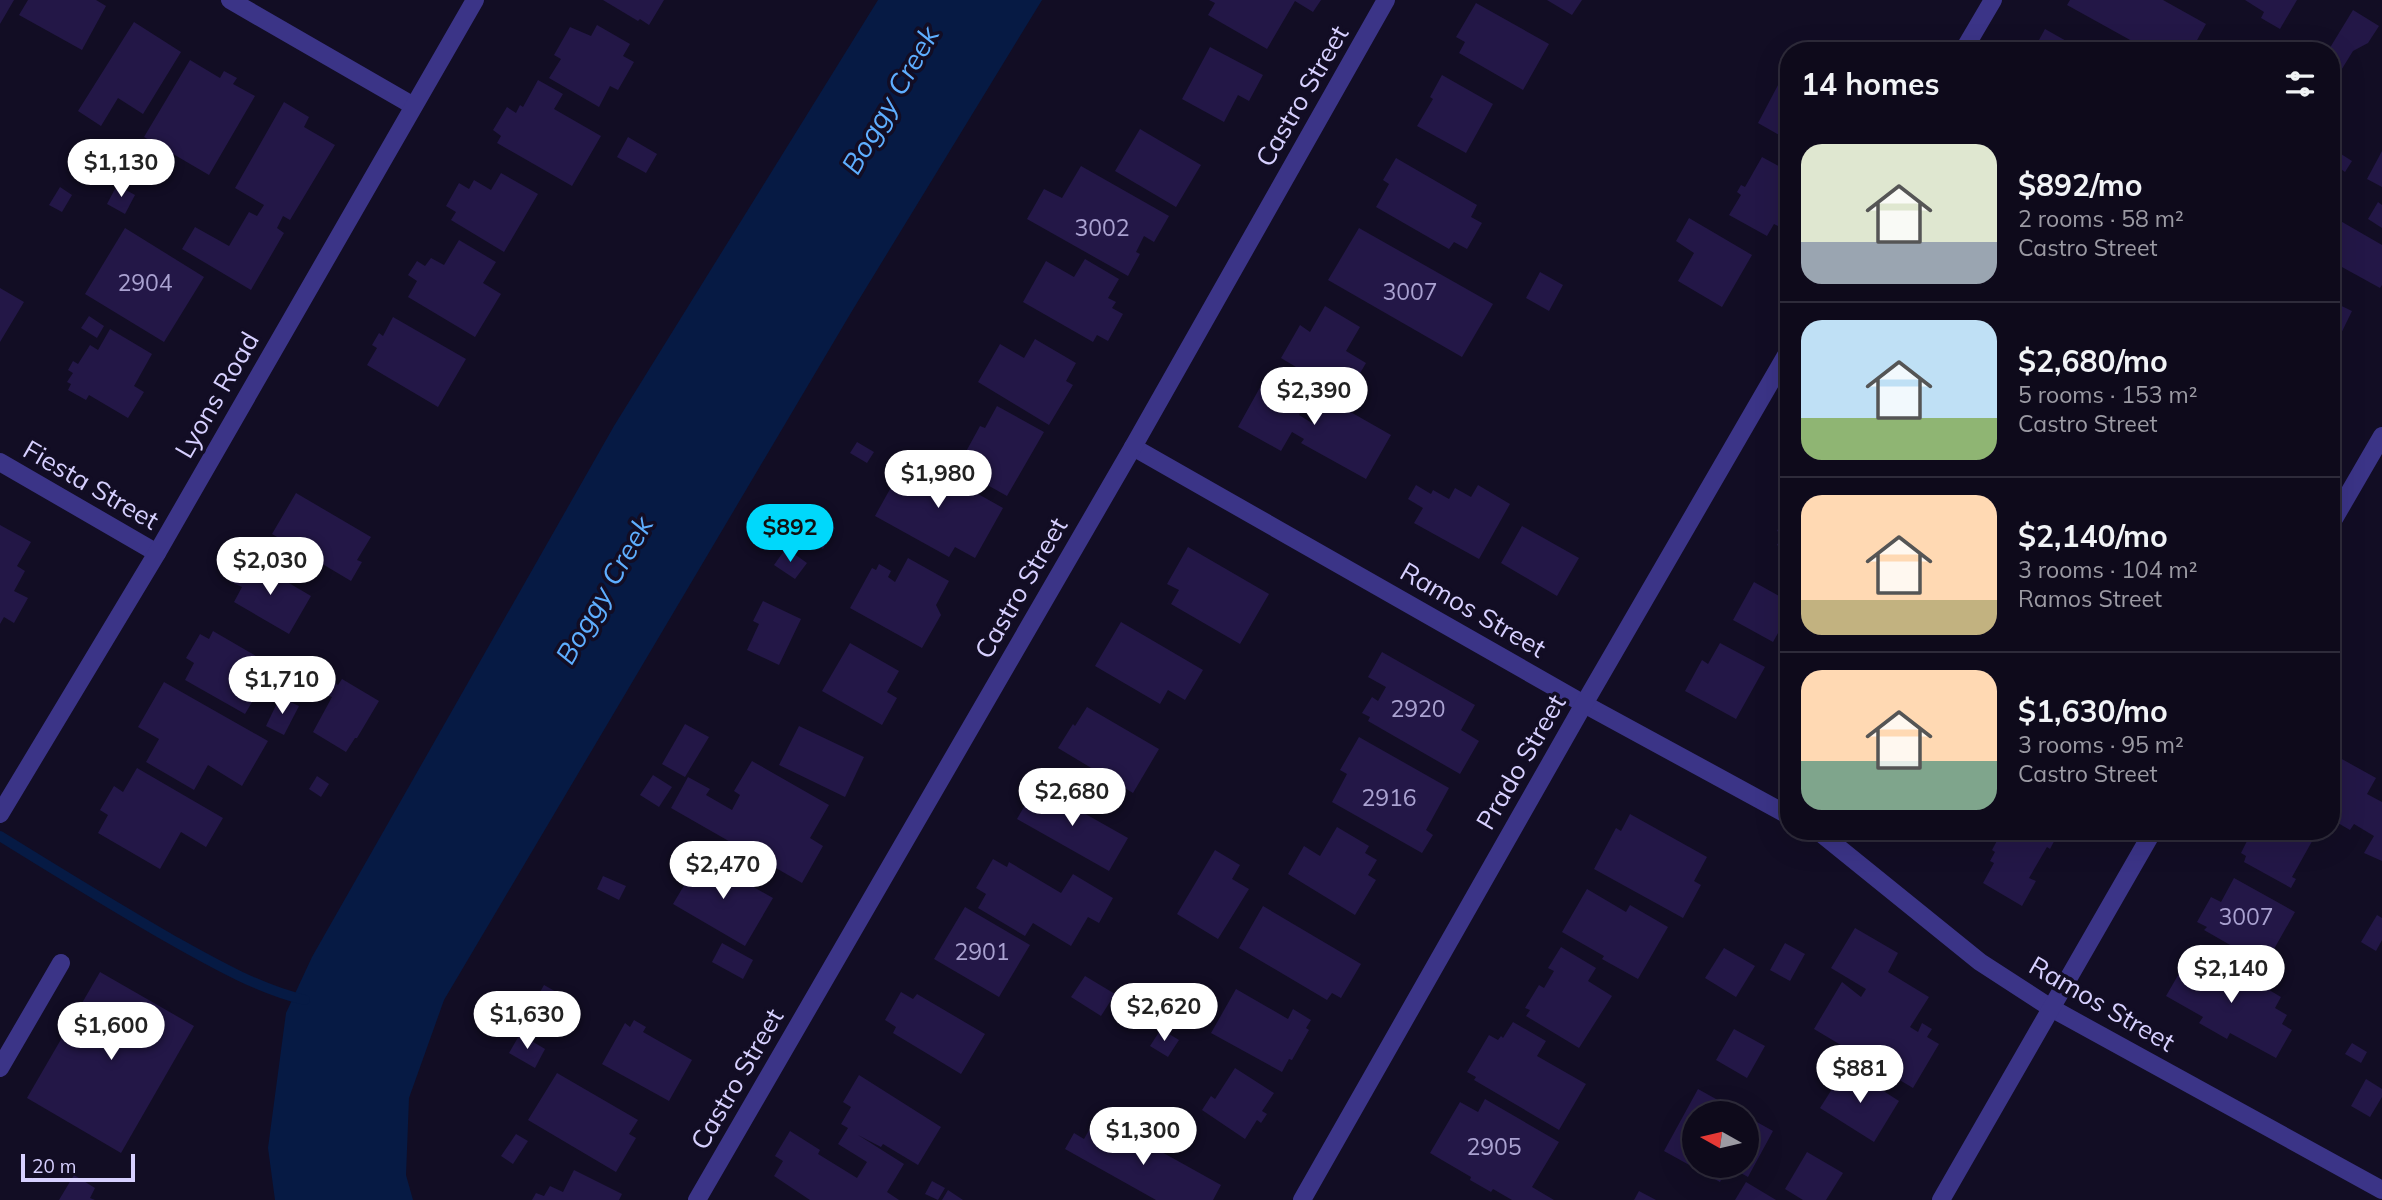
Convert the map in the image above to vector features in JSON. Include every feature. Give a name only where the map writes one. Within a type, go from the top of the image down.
[{"type":"street","points":[[230,0],[412,105]]},
{"type":"street","name":"Lyons Road","points":[[0,814],[157,553],[412,105],[475,0]]},
{"type":"street","name":"Castro Street","points":[[697,1200],[1133,447],[1386,0]]},
{"type":"street","points":[[1968,42],[1993,0]]},
{"type":"street","name":"Prado Street","points":[[1302,1200],[1780,366]]},
{"type":"street","points":[[2340,508],[2382,436]]},
{"type":"street","name":"Ramos Street","points":[[1133,447],[1584,704],[1780,811]]},
{"type":"street","name":"Fiesta Street","points":[[0,462],[157,553]]},
{"type":"street","name":"Ramos Street","points":[[1829,840],[1980,962],[2051,1008],[2382,1190]]},
{"type":"street","points":[[1941,1200],[2148,840]]},
{"type":"street","points":[[0,1068],[61,963]]},
{"type":"water","name":"Boggy Creek","points":[[878,0],[1042,0],[852,311],[444,1000],[409,1098],[406,1175],[413,1200],[275,1200],[268,1148],[286,1013],[312,957],[614,426]]},
{"type":"building","points":[[0,0],[14,0],[0,24]]},
{"type":"building","points":[[28,0],[96,0],[106,6],[82,50],[19,15]]},
{"type":"building","points":[[603,0],[664,0],[649,25]]},
{"type":"building","points":[[1209,0],[1321,0],[1313,12],[1295,1],[1267,49],[1208,15],[1215,3]]},
{"type":"building","points":[[1547,0],[1582,0],[1572,15]]},
{"type":"building","points":[[2070,0],[2163,0],[2206,24],[2196,42],[2134,42],[2067,5]]},
{"type":"building","points":[[2245,0],[2297,0],[2280,29],[2261,18],[2264,12]]},
{"type":"building","points":[[1476,3],[1549,44],[1523,90],[1459,53],[1465,42],[1456,37]]},
{"type":"building","points":[[2353,10],[2379,26],[2368,43],[2353,51],[2340,72],[2340,42],[2333,42]]},
{"type":"building","points":[[134,22],[181,52],[143,114],[118,98],[101,126],[78,111]]},
{"type":"building","points":[[597,25],[630,44],[623,56],[634,62],[618,90],[610,86],[599,107],[549,78],[561,59],[554,55],[570,27],[591,36]]},
{"type":"building","points":[[2045,29],[2068,42],[2038,42]]},
{"type":"building","points":[[1210,47],[1263,75],[1249,101],[1238,95],[1224,122],[1182,99]]},
{"type":"building","points":[[190,60],[220,78],[224,71],[237,78],[233,84],[255,96],[209,175],[144,137]]},
{"type":"building","points":[[1442,75],[1493,104],[1466,153],[1417,126],[1433,99],[1430,97]]},
{"type":"building","points":[[538,80],[563,94],[554,109],[601,136],[572,186],[497,143],[501,136],[493,130],[507,107],[516,113],[520,105],[523,107]]},
{"type":"building","points":[[1780,81],[1780,135],[1758,123]]},
{"type":"building","points":[[284,102],[309,117],[304,127],[335,145],[290,220],[283,216],[277,228],[284,233],[251,290],[182,249],[195,227],[229,246],[249,212],[257,216],[264,205],[235,188]]},
{"type":"building","points":[[1140,129],[1201,165],[1176,207],[1115,171]]},
{"type":"building","points":[[628,137],[657,154],[646,173],[617,157]]},
{"type":"building","points":[[2382,151],[2382,187],[2367,179]]},
{"type":"building","points":[[2340,155],[2352,161],[2345,172],[2340,168]]},
{"type":"building","points":[[1762,157],[1780,167],[1780,223],[1778,226],[1774,224],[1767,236],[1729,215],[1741,195],[1737,192],[1741,185],[1745,187]]},
{"type":"building","points":[[1396,158],[1477,205],[1471,217],[1482,223],[1467,249],[1454,242],[1449,249],[1376,207],[1389,184],[1383,180]]},
{"type":"building","points":[[1081,166],[1169,216],[1154,242],[1144,236],[1136,252],[1140,254],[1128,276],[1027,219],[1044,189],[1062,198]]},
{"type":"building","points":[[501,173],[538,194],[504,252],[451,220],[456,212],[446,206],[459,183],[469,189],[474,180],[491,190]]},
{"type":"building","points":[[117,185],[135,195],[125,214],[107,204]]},
{"type":"building","points":[[60,187],[72,195],[62,212],[49,205]]},
{"type":"building","points":[[2378,202],[2382,205],[2382,228],[2368,219]]},
{"type":"building","points":[[1689,218],[1752,255],[1722,307],[1678,281],[1694,253],[1676,241]]},
{"type":"building","points":[[2340,221],[2382,245],[2380,288],[2340,266]]},
{"type":"building","points":[[125,228],[204,277],[164,342],[85,294]]},
{"type":"building","points":[[1359,228],[1493,304],[1462,357],[1328,280]]},
{"type":"building","points":[[459,240],[496,262],[483,283],[501,294],[475,337],[408,297],[417,281],[408,275],[417,261],[425,266],[431,258],[444,265]]},
{"type":"building","points":[[1085,259],[1119,279],[1108,298],[1116,302],[1112,308],[1123,314],[1108,341],[1097,335],[1093,342],[1023,302],[1046,261],[1074,277]]},
{"type":"building","points":[[1540,272],[1563,285],[1549,311],[1526,298]]},
{"type":"building","points":[[0,288],[24,302],[0,342]]},
{"type":"building","points":[[2340,305],[2352,311],[2340,336]]},
{"type":"building","points":[[1325,306],[1360,327],[1346,351],[1366,363],[1346,397],[1281,358],[1300,325],[1310,332]]},
{"type":"building","points":[[89,316],[104,326],[97,338],[81,328]]},
{"type":"building","points":[[393,317],[466,359],[438,407],[367,365],[377,348],[372,345],[379,333],[383,336]]},
{"type":"building","points":[[110,329],[152,354],[134,386],[144,392],[128,418],[89,395],[86,400],[68,390],[71,384],[67,382],[73,373],[68,370],[73,361],[78,364],[90,345],[98,350]]},
{"type":"building","points":[[1035,339],[1076,363],[1066,381],[1073,385],[1049,425],[978,382],[1000,344],[1024,358]]},
{"type":"building","points":[[1268,373],[1310,396],[1299,415],[1312,423],[1326,398],[1391,435],[1366,479],[1301,443],[1304,439],[1292,432],[1281,451],[1238,427]]},
{"type":"building","points":[[997,406],[1044,432],[1007,496],[957,468],[980,426],[985,428]]},
{"type":"building","points":[[857,442],[874,452],[867,463],[850,453]]},
{"type":"building","points":[[909,455],[1003,508],[975,558],[955,547],[949,557],[875,516]]},
{"type":"building","points":[[1416,485],[1431,494],[1433,490],[1449,499],[1455,488],[1471,497],[1478,485],[1510,504],[1479,559],[1414,523],[1423,508],[1408,499]]},
{"type":"building","points":[[296,493],[371,537],[357,560],[362,562],[351,581],[272,534]]},
{"type":"building","points":[[806,511],[835,528],[823,549],[794,532]]},
{"type":"building","points":[[0,525],[31,542],[17,566],[25,571],[14,591],[28,598],[14,623],[4,617],[0,624]]},
{"type":"building","points":[[1522,526],[1579,558],[1557,596],[1501,563]]},
{"type":"building","points":[[1188,547],[1269,594],[1240,644],[1171,604],[1179,590],[1167,584]]},
{"type":"building","points":[[786,548],[807,563],[795,579],[774,565]]},
{"type":"building","points":[[908,558],[949,581],[936,605],[941,615],[922,648],[850,608],[872,568],[876,570],[879,564],[891,571],[888,577],[895,582]]},
{"type":"building","points":[[242,563],[253,569],[255,563],[311,596],[289,634],[234,602],[242,587],[231,582]]},
{"type":"building","points":[[1754,582],[1780,597],[1780,629],[1773,642],[1733,620]]},
{"type":"building","points":[[763,601],[801,619],[779,665],[747,650],[759,624],[753,621]]},
{"type":"building","points":[[1121,622],[1203,670],[1185,700],[1168,690],[1160,704],[1095,666]]},
{"type":"building","points":[[213,631],[273,666],[245,714],[185,680],[194,663],[186,658],[200,634],[209,639]]},
{"type":"building","points":[[850,643],[899,671],[887,692],[897,698],[882,725],[822,691]]},
{"type":"building","points":[[1720,643],[1765,667],[1736,719],[1685,691],[1702,660],[1708,664]]},
{"type":"building","points":[[1382,652],[1475,705],[1461,730],[1479,741],[1460,774],[1368,721],[1370,717],[1362,713],[1372,697],[1378,701],[1386,687],[1368,677]]},
{"type":"building","points":[[342,679],[379,701],[346,752],[313,732],[332,697],[326,695],[334,682],[338,685]]},
{"type":"building","points":[[164,682],[268,741],[242,786],[208,765],[194,790],[146,762],[159,739],[138,727]]},
{"type":"building","points":[[280,697],[299,706],[284,735],[266,726]]},
{"type":"building","points":[[1087,707],[1159,749],[1133,793],[1058,748]]},
{"type":"building","points":[[685,724],[709,737],[685,777],[662,764]]},
{"type":"building","points":[[799,726],[864,757],[845,797],[779,765]]},
{"type":"building","points":[[1359,737],[1449,788],[1426,830],[1433,835],[1422,853],[1332,802],[1347,774],[1340,770]]},
{"type":"building","points":[[2340,758],[2376,778],[2367,794],[2382,802],[2382,861],[2364,853],[2374,836],[2354,824],[2350,830],[2340,824]]},
{"type":"building","points":[[752,761],[829,805],[810,838],[823,846],[802,883],[671,808],[688,777],[710,789],[706,795],[732,810],[740,795],[734,791]]},
{"type":"building","points":[[137,768],[223,818],[206,847],[181,832],[160,869],[98,833],[108,815],[100,810],[114,786],[123,792]]},
{"type":"building","points":[[653,775],[672,787],[659,807],[640,795]]},
{"type":"building","points":[[317,776],[329,784],[321,797],[309,789]]},
{"type":"building","points":[[1036,786],[1128,838],[1109,871],[1017,819]]},
{"type":"building","points":[[1630,814],[1707,857],[1694,881],[1701,885],[1683,918],[1594,869],[1616,828],[1621,831]]},
{"type":"building","points":[[1337,827],[1369,846],[1365,853],[1377,860],[1368,875],[1376,880],[1355,915],[1288,874],[1304,846],[1320,856]]},
{"type":"building","points":[[1997,840],[2055,840],[2050,849],[2047,847],[2029,878],[2036,881],[2022,906],[1983,883],[1994,863],[1990,861],[1995,852],[1992,850]]},
{"type":"building","points":[[2248,840],[2313,840],[2292,877],[2296,879],[2291,888],[2244,862],[2246,856],[2241,853]]},
{"type":"building","points":[[1215,850],[1240,865],[1232,879],[1249,889],[1218,939],[1177,914]]},
{"type":"building","points":[[701,857],[773,898],[745,946],[673,904]]},
{"type":"building","points":[[993,859],[1007,867],[1009,862],[1061,893],[1073,874],[1113,898],[1099,923],[1088,917],[1071,946],[1033,923],[1025,936],[978,908],[986,894],[976,888]]},
{"type":"building","points":[[603,876],[626,886],[619,900],[597,889]]},
{"type":"building","points":[[2234,878],[2295,912],[2265,965],[2204,930],[2207,927],[2197,922],[2211,897],[2221,902]]},
{"type":"building","points":[[1587,889],[1626,912],[1630,905],[1668,927],[1638,979],[1562,932]]},
{"type":"building","points":[[1263,906],[1361,964],[1341,998],[1332,993],[1327,1000],[1239,948]]},
{"type":"building","points":[[965,907],[1030,945],[999,997],[934,959]]},
{"type":"building","points":[[2377,915],[2382,918],[2382,940],[2376,951],[2361,942]]},
{"type":"building","points":[[1855,928],[1898,953],[1888,972],[1929,997],[1910,1027],[1918,1032],[1922,1023],[1932,1029],[1927,1037],[1939,1044],[1913,1088],[1814,1029],[1842,982],[1861,997],[1866,989],[1831,968]]},
{"type":"building","points":[[722,943],[753,960],[743,979],[712,962]]},
{"type":"building","points":[[1785,943],[1805,954],[1790,981],[1770,970]]},
{"type":"building","points":[[1561,947],[1596,968],[1588,981],[1612,996],[1579,1048],[1526,1016],[1530,1010],[1525,1008],[1539,985],[1544,988],[1554,971],[1548,968]]},
{"type":"building","points":[[1724,948],[1755,966],[1736,997],[1705,978]]},
{"type":"building","points":[[2192,951],[2262,991],[2264,987],[2281,997],[2275,1008],[2287,1015],[2282,1024],[2292,1030],[2276,1058],[2230,1033],[2227,1039],[2199,1023],[2203,1017],[2166,996]]},
{"type":"building","points":[[100,972],[194,1026],[121,1153],[27,1098]]},
{"type":"building","points":[[1085,976],[1115,994],[1101,1016],[1071,997]]},
{"type":"building","points":[[544,985],[560,994],[542,1026],[526,1017]]},
{"type":"building","points":[[1236,989],[1288,1019],[1293,1009],[1311,1020],[1306,1028],[1309,1030],[1282,1072],[1211,1033]]},
{"type":"building","points":[[901,992],[913,999],[917,994],[985,1034],[961,1074],[893,1033],[896,1027],[885,1020]]},
{"type":"building","points":[[634,1020],[646,1027],[643,1032],[692,1060],[669,1101],[602,1064],[625,1023],[630,1027]]},
{"type":"building","points":[[1513,1022],[1546,1041],[1537,1056],[1586,1084],[1559,1130],[1474,1080],[1476,1077],[1467,1072],[1489,1035],[1498,1040],[1501,1036],[1503,1038]]},
{"type":"building","points":[[1161,1029],[1179,1040],[1168,1057],[1150,1046]]},
{"type":"building","points":[[1734,1029],[1765,1046],[1747,1078],[1716,1060]]},
{"type":"building","points":[[520,1034],[545,1049],[535,1068],[509,1053]]},
{"type":"building","points":[[2352,1043],[2367,1052],[2361,1063],[2345,1054]]},
{"type":"building","points":[[1846,1067],[1899,1101],[1874,1142],[1820,1108]]},
{"type":"building","points":[[1235,1068],[1274,1093],[1262,1111],[1267,1114],[1261,1123],[1257,1120],[1245,1139],[1202,1110],[1211,1096],[1215,1099]]},
{"type":"building","points":[[557,1073],[638,1120],[629,1134],[636,1138],[616,1172],[528,1120]]},
{"type":"building","points":[[859,1075],[941,1127],[918,1165],[883,1144],[881,1147],[858,1135],[904,1164],[887,1192],[899,1200],[810,1200],[774,1176],[783,1161],[775,1156],[790,1131],[820,1150],[818,1154],[857,1178],[867,1162],[838,1144],[848,1128],[841,1124],[851,1107],[843,1102]]},
{"type":"building","points":[[2366,1079],[2382,1089],[2382,1097],[2370,1117],[2351,1106]]},
{"type":"building","points":[[1698,1089],[1720,1101],[1691,1101]]},
{"type":"building","points":[[1485,1099],[1559,1142],[1532,1187],[1554,1200],[1512,1200],[1470,1180],[1471,1177],[1430,1153],[1460,1102],[1478,1112]]},
{"type":"building","points":[[1682,1118],[1682,1161],[1664,1151]]},
{"type":"building","points":[[1093,1123],[1137,1148],[1142,1141],[1221,1185],[1213,1200],[1156,1200],[1065,1149],[1074,1133],[1084,1139]]},
{"type":"building","points":[[1759,1123],[1773,1131],[1759,1157]]},
{"type":"building","points":[[516,1134],[528,1141],[513,1164],[501,1156]]},
{"type":"building","points":[[1807,1152],[1843,1173],[1826,1200],[1803,1200],[1785,1189]]},
{"type":"building","points":[[574,1170],[622,1194],[619,1200],[532,1200],[536,1193],[544,1196],[550,1186],[563,1192]]},
{"type":"building","points":[[74,1175],[95,1188],[90,1198],[95,1200],[59,1200]]},
{"type":"building","points":[[932,1181],[945,1188],[938,1200],[925,1194]]},
{"type":"building","points":[[1746,1182],[1776,1200],[1735,1200]]},
{"type":"building","points":[[948,1190],[963,1200],[942,1200]]},
{"type":"building","points":[[1639,1191],[1656,1200],[1634,1200]]},
{"type":"waterway","points":[[0,836],[205,958],[254,983],[305,1000]]}]
